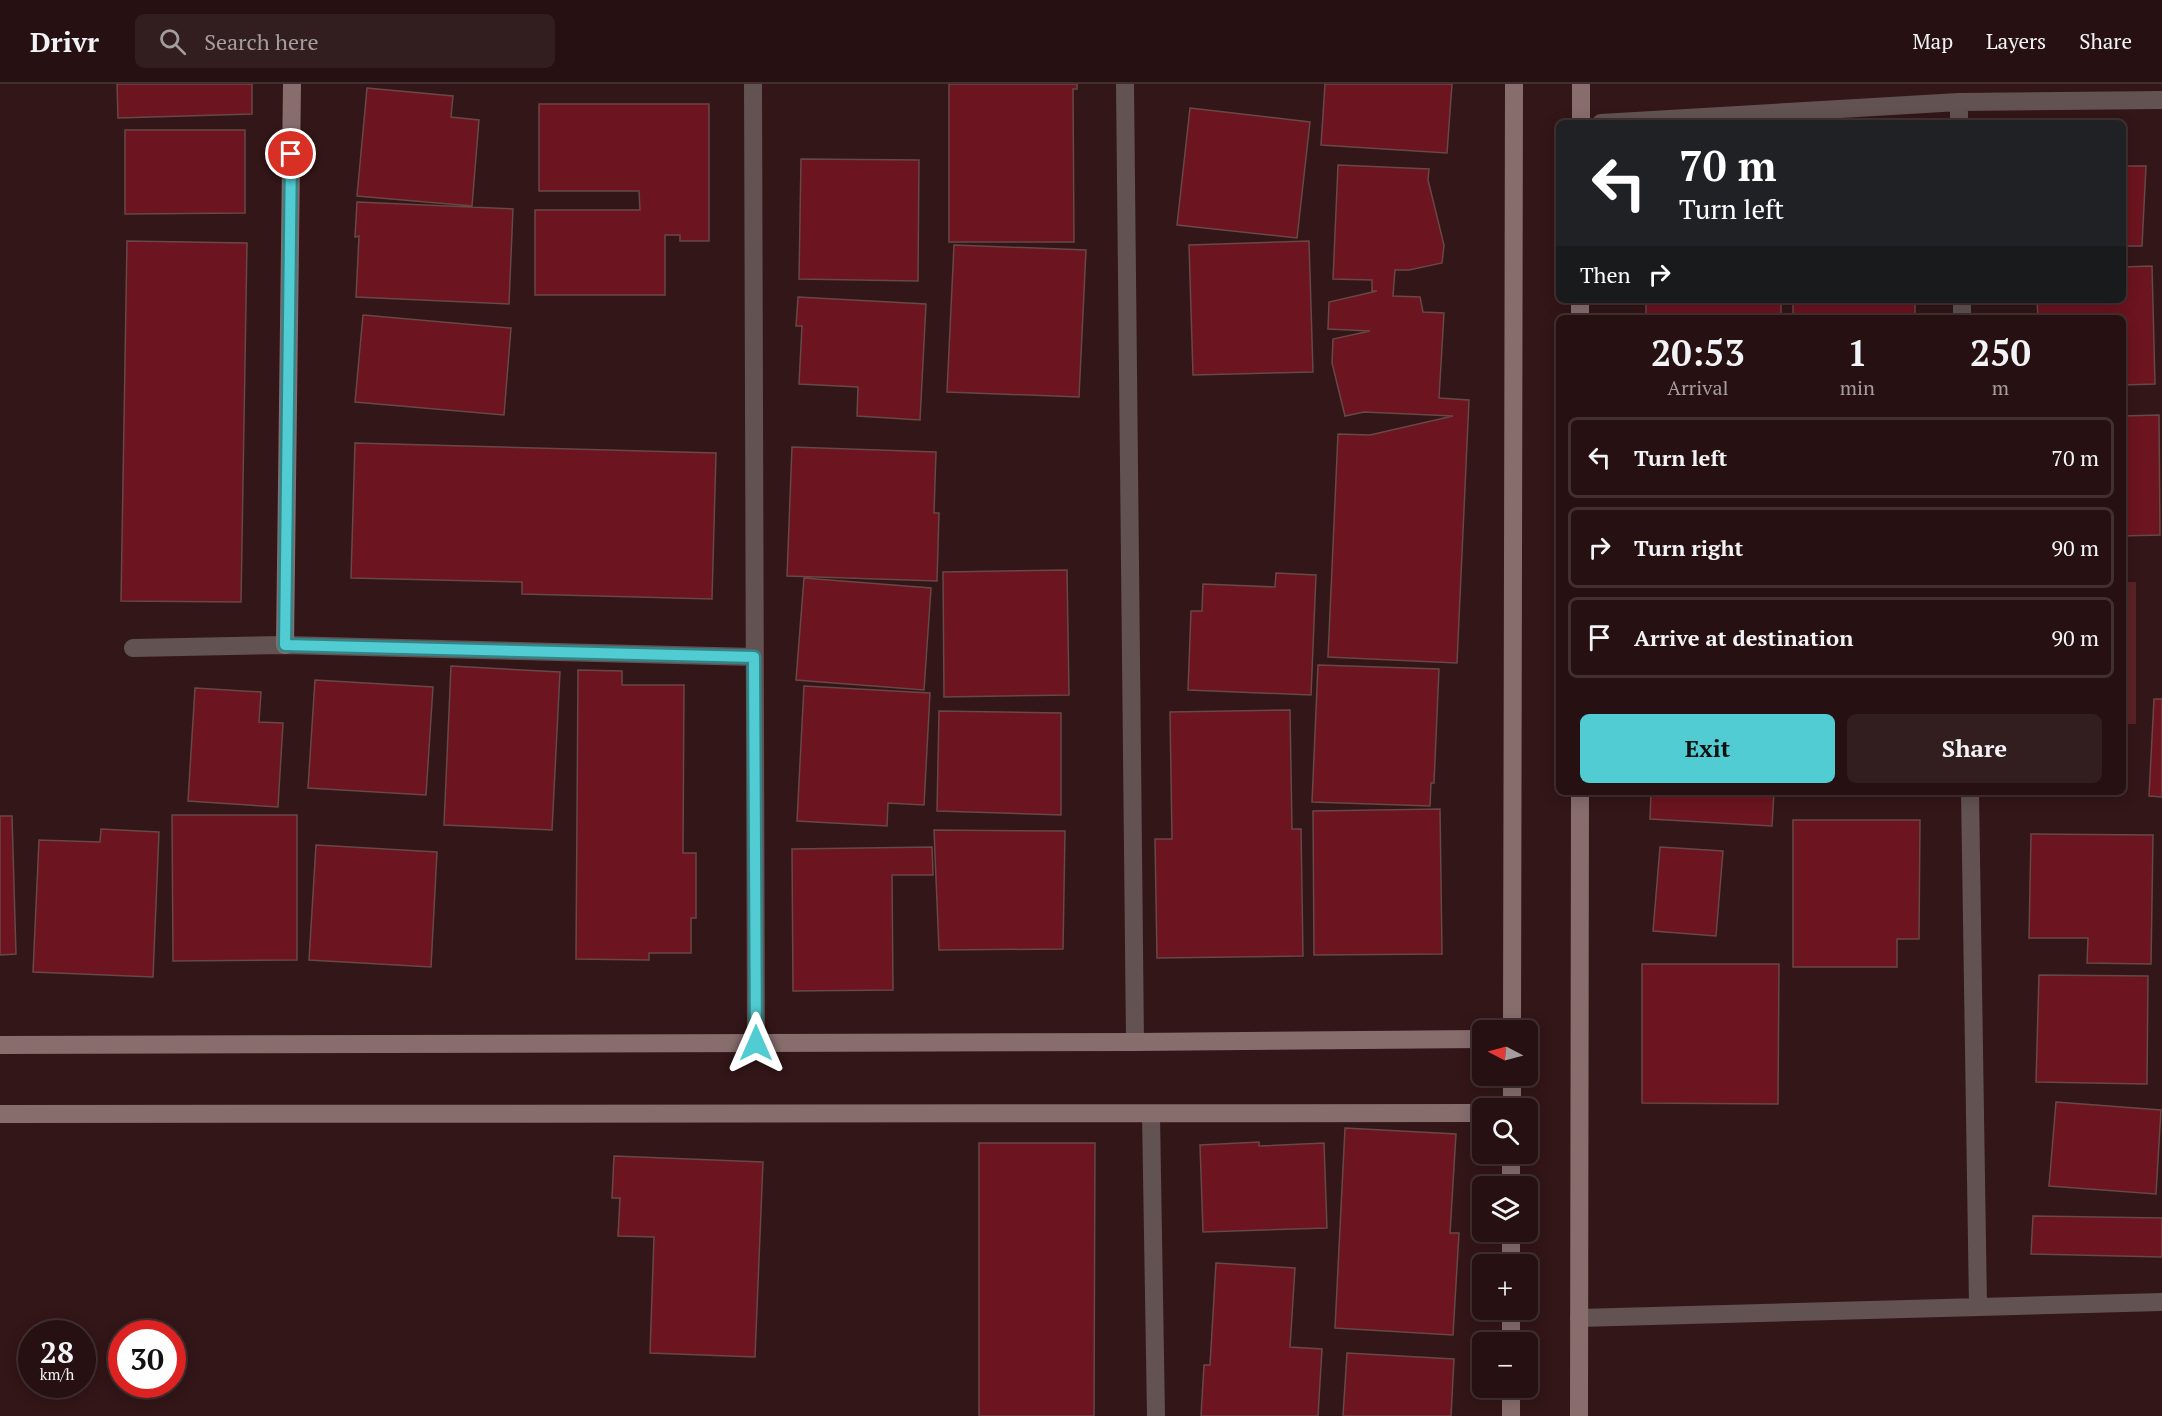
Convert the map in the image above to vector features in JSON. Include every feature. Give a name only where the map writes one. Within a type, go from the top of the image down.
[{"type":"street","points":[[285,645],[292,84]]},
{"type":"street","points":[[753,84],[756,1043]]},
{"type":"street","points":[[1125,84],[1135,1042]]},
{"type":"street","points":[[1512,1020],[1514,84]]},
{"type":"street","points":[[1581,84],[1581,120]]},
{"type":"street","points":[[1651,120],[1959,102],[2162,100]]},
{"type":"street","points":[[1959,102],[1959,120]]},
{"type":"street","points":[[133,648],[285,645],[754,657]]},
{"type":"street","points":[[1579,1416],[1580,795]]},
{"type":"street","points":[[1970,795],[1978,1307]]},
{"type":"street","points":[[0,1045],[1472,1039]]},
{"type":"street","points":[[1151,1113],[1155,1416]]},
{"type":"street","points":[[0,1114],[1472,1113]]},
{"type":"street","points":[[1579,1318],[2162,1302]]},
{"type":"street","points":[[1511,1398],[1511,1416]]},
{"type":"shaded area","points":[[2126,582],[2136,582],[2136,724],[2126,724]]},
{"type":"building","points":[[117,84],[252,84],[252,114],[118,118]]},
{"type":"building","points":[[949,84],[1077,84],[1077,89],[1073,89],[1074,242],[949,242]]},
{"type":"building","points":[[1325,84],[1452,84],[1447,153],[1321,145]]},
{"type":"building","points":[[367,88],[453,96],[451,117],[479,120],[472,206],[357,196]]},
{"type":"building","points":[[539,104],[709,104],[709,241],[680,241],[680,235],[665,235],[665,295],[535,295],[535,210],[640,210],[639,191],[539,191]]},
{"type":"building","points":[[1190,108],[1310,122],[1297,238],[1177,225]]},
{"type":"building","points":[[125,130],[245,130],[245,213],[125,214]]},
{"type":"building","points":[[801,159],[919,160],[918,281],[799,279]]},
{"type":"building","points":[[1338,165],[1429,169],[1428,180],[1444,245],[1442,263],[1409,270],[1395,270],[1393,296],[1420,297],[1423,312],[1444,313],[1439,398],[1469,400],[1457,663],[1328,657],[1338,434],[1370,435],[1453,416],[1364,412],[1345,416],[1332,363],[1333,339],[1370,331],[1328,329],[1329,302],[1377,291],[1372,291],[1372,280],[1333,279]]},
{"type":"building","points":[[2126,166],[2146,166],[2142,246],[2126,246]]},
{"type":"building","points":[[357,202],[513,209],[509,304],[356,297],[359,236],[355,237]]},
{"type":"building","points":[[127,241],[247,243],[241,602],[121,601]]},
{"type":"building","points":[[1309,241],[1313,372],[1193,375],[1189,245]]},
{"type":"building","points":[[954,245],[1086,250],[1079,397],[947,392]]},
{"type":"building","points":[[2152,266],[2155,384],[2126,385],[2126,315],[2038,315],[2037,303],[2126,303],[2126,267]]},
{"type":"building","points":[[798,297],[926,304],[920,420],[857,416],[858,387],[799,384],[802,326],[796,326]]},
{"type":"building","points":[[1646,303],[1781,303],[1781,315],[1646,315]]},
{"type":"building","points":[[1793,303],[1915,303],[1915,315],[1793,315]]},
{"type":"building","points":[[363,315],[511,328],[504,415],[355,402]]},
{"type":"building","points":[[2159,415],[2160,535],[2126,536],[2126,416]]},
{"type":"building","points":[[355,443],[716,453],[712,599],[522,594],[522,582],[351,578]]},
{"type":"building","points":[[792,447],[936,452],[934,513],[939,513],[937,581],[787,576]]},
{"type":"building","points":[[1067,570],[1069,695],[944,697],[943,572]]},
{"type":"building","points":[[1276,573],[1316,575],[1311,695],[1188,690],[1191,611],[1202,611],[1203,584],[1275,587]]},
{"type":"building","points":[[804,578],[931,588],[924,690],[796,680]]},
{"type":"building","points":[[1318,665],[1439,669],[1434,783],[1431,783],[1430,806],[1312,802]]},
{"type":"building","points":[[451,666],[560,672],[552,830],[444,825]]},
{"type":"building","points":[[578,670],[622,671],[622,685],[684,685],[683,853],[696,853],[696,918],[691,918],[691,953],[649,953],[649,960],[576,959]]},
{"type":"building","points":[[315,680],[433,687],[426,795],[308,788]]},
{"type":"building","points":[[804,686],[930,693],[924,805],[888,803],[887,826],[797,821]]},
{"type":"building","points":[[195,688],[261,692],[259,722],[283,723],[278,807],[188,801]]},
{"type":"building","points":[[2154,699],[2162,699],[2162,797],[2149,796]]},
{"type":"building","points":[[1290,710],[1292,829],[1301,829],[1303,956],[1157,958],[1155,839],[1172,839],[1170,712]]},
{"type":"building","points":[[939,711],[1061,713],[1061,815],[937,811]]},
{"type":"building","points":[[1651,795],[1774,795],[1772,826],[1650,819]]},
{"type":"building","points":[[1440,809],[1442,954],[1314,955],[1313,811]]},
{"type":"building","points":[[172,815],[297,815],[297,960],[173,961]]},
{"type":"building","points":[[0,816],[12,816],[16,954],[0,955]]},
{"type":"building","points":[[1793,820],[1920,820],[1919,939],[1897,939],[1897,967],[1793,967]]},
{"type":"building","points":[[101,829],[159,832],[153,977],[33,972],[39,840],[100,842]]},
{"type":"building","points":[[934,830],[1065,831],[1063,949],[939,950]]},
{"type":"building","points":[[2031,834],[2153,835],[2151,964],[2087,963],[2088,938],[2029,938]]},
{"type":"building","points":[[316,845],[437,852],[431,967],[309,960]]},
{"type":"building","points":[[932,847],[933,875],[892,875],[893,990],[793,991],[792,849]]},
{"type":"building","points":[[1660,847],[1723,851],[1716,936],[1653,931]]},
{"type":"building","points":[[1642,964],[1779,964],[1778,1104],[1642,1103]]},
{"type":"building","points":[[2039,975],[2148,976],[2147,1084],[2036,1082]]},
{"type":"building","points":[[2056,1102],[2161,1110],[2156,1194],[2049,1186]]},
{"type":"building","points":[[1345,1128],[1456,1134],[1450,1233],[1459,1233],[1453,1335],[1335,1328]]},
{"type":"building","points":[[1259,1142],[1259,1146],[1324,1143],[1327,1228],[1203,1232],[1200,1145]]},
{"type":"building","points":[[979,1143],[1095,1143],[1094,1416],[979,1416]]},
{"type":"building","points":[[614,1156],[763,1162],[755,1357],[650,1353],[654,1237],[618,1236],[620,1198],[612,1198]]},
{"type":"building","points":[[2033,1216],[2162,1218],[2162,1257],[2031,1254]]},
{"type":"building","points":[[1216,1263],[1295,1268],[1290,1347],[1322,1349],[1318,1416],[1201,1416],[1204,1365],[1210,1365]]},
{"type":"building","points":[[1347,1353],[1454,1359],[1451,1416],[1343,1416]]},
{"type":"route","points":[[291,154],[285,645],[754,657],[756,1043]]}]
